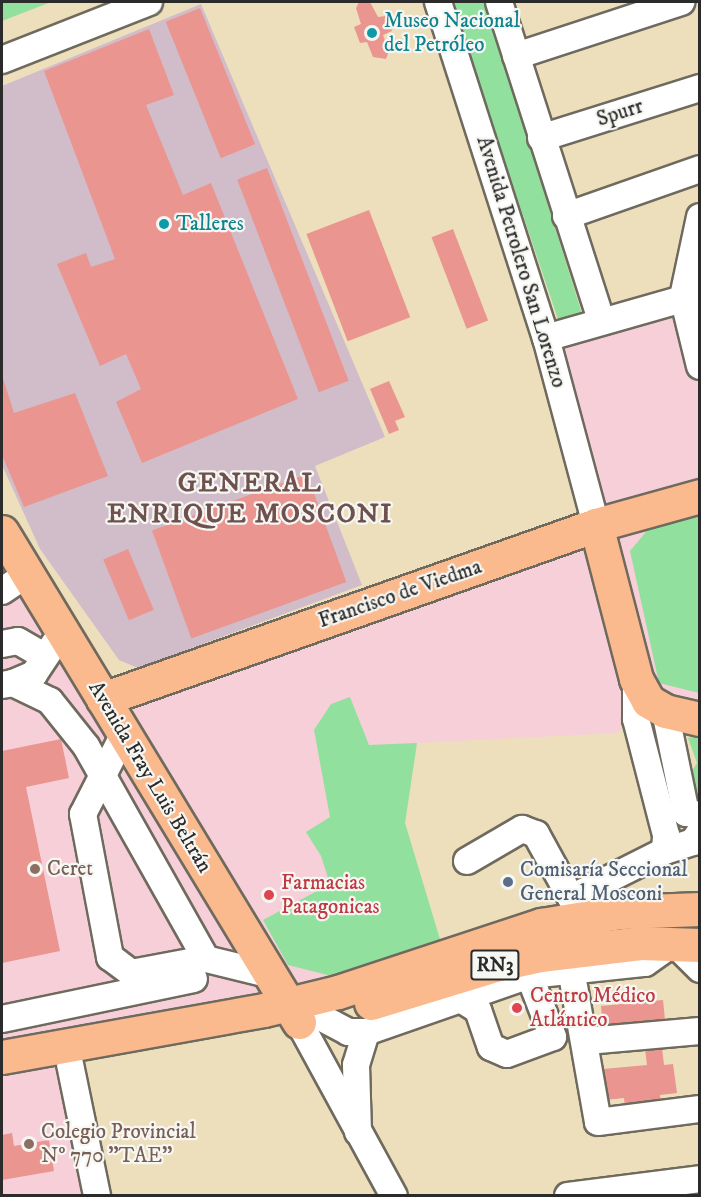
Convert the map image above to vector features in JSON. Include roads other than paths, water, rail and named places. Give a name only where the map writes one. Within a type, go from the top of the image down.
[{"type":"main road","name":"Francisco de Viedma","points":[[103,699],[596,525],[699,496]]},
{"type":"main road","points":[[611,576],[616,544],[623,529],[640,511]]},
{"type":"main road","points":[[596,525],[636,679],[648,702],[665,711],[699,719]]},
{"type":"main road","name":"Avenida Fray Luis Beltrán","points":[[2,532],[14,583],[53,644],[103,699],[256,972],[303,1015]]},
{"type":"main road","points":[[444,954],[571,898]]},
{"type":"main road","name":"RN3","points":[[2,1057],[303,1015],[338,992],[444,954],[541,924],[620,912],[699,909]]},
{"type":"main road","name":"RN3","points":[[2,1077],[303,1015],[495,965],[539,964],[598,946],[687,944]]},
{"type":"street","points":[[2,60],[149,2]]},
{"type":"street","name":"Avenida Petrolero San Lorenzo","points":[[438,2],[546,338],[596,525]]},
{"type":"street","points":[[499,2],[601,320]]},
{"type":"street","points":[[516,56],[681,2]]},
{"type":"street","name":"Spurr","points":[[541,138],[699,88]]},
{"type":"street","points":[[566,216],[699,169]]},
{"type":"street","points":[[699,217],[692,296],[699,366]]},
{"type":"street","points":[[546,338],[601,320],[692,296]]},
{"type":"street","points":[[2,644],[18,641],[53,644],[34,674],[7,684]]},
{"type":"street","points":[[636,679],[636,719],[666,835],[666,851]]},
{"type":"street","points":[[7,684],[50,701],[106,775],[206,959]]},
{"type":"street","points":[[467,861],[522,830],[536,834],[571,898],[666,851],[693,842],[695,820],[665,711]]},
{"type":"street","points":[[124,734],[106,775],[83,814],[110,957],[131,973],[206,959],[256,972]]},
{"type":"street","points":[[303,1015],[348,1032],[366,1032],[459,998],[539,964],[571,969],[645,963],[687,944],[699,969]]},
{"type":"street","points":[[459,998],[478,1010],[491,1047],[507,1054],[553,1037],[533,985],[539,964]]},
{"type":"street","points":[[571,969],[587,1041],[598,1122],[699,1109]]},
{"type":"street","points":[[6,1014],[256,972]]},
{"type":"street","points":[[303,1015],[358,1132],[394,1196]]},
{"type":"street","points":[[587,1041],[699,1031]]},
{"type":"street","points":[[358,1132],[356,1065],[366,1032]]},
{"type":"street","points":[[70,1064],[97,1196]]},
{"type":"street","points":[[568,1196],[699,1179]]},
{"type":"place","name":"Museo Nacional del Petróleo","points":[[372,33]]},
{"type":"place","name":"Talleres","points":[[164,224]]},
{"type":"place","name":"Ceret","points":[[35,869]]},
{"type":"place","name":"Comisaría Seccional General Mosconi","points":[[508,882]]},
{"type":"place","name":"Farmacias Patagonicas","points":[[269,895]]},
{"type":"place","name":"Centro Médico Atlántico","points":[[517,1008]]},
{"type":"place","name":"Colegio Provincial Nº 770 \"TAE\"","points":[[29,1144]]},
{"type":"district","name":"GENERAL ENRIQUE MOSCONI","points":[[250,498]]}]
